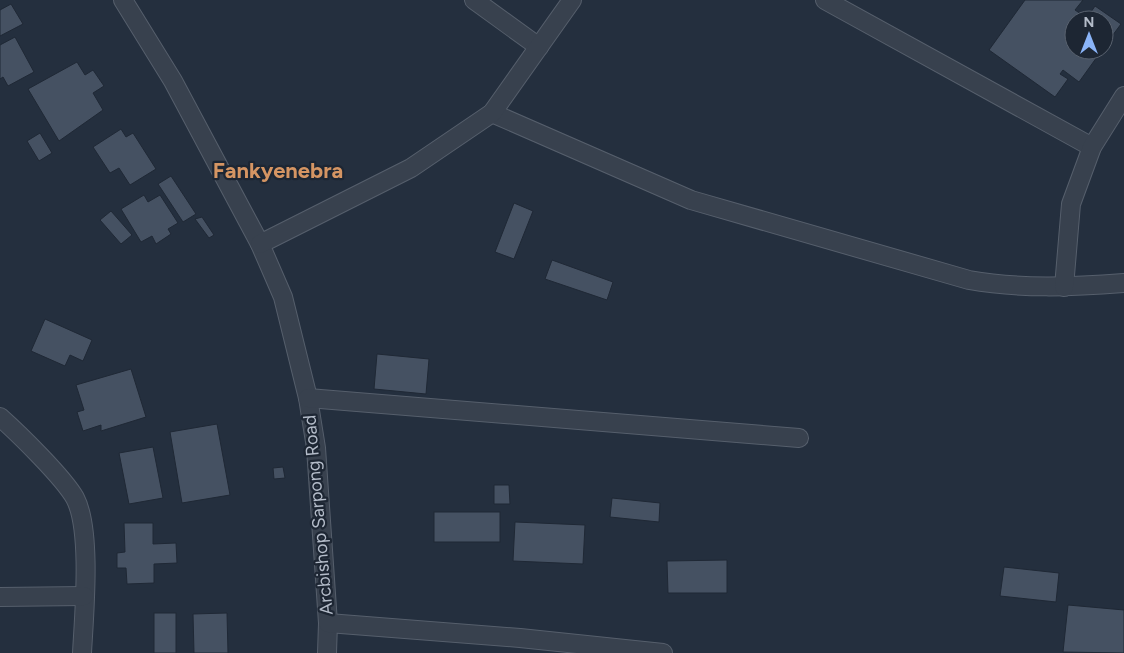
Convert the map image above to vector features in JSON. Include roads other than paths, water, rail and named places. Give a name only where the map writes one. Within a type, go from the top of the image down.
[{"type":"street","name":"Arcbishop Sarpong Road","points":[[124,0],[169,74],[260,244],[283,298],[308,398],[316,448],[328,623],[327,653]]},
{"type":"street","points":[[474,0],[539,47]]},
{"type":"street","points":[[260,244],[411,168],[492,113],[572,0]]},
{"type":"street","points":[[824,0],[852,6],[1092,147]]},
{"type":"street","points":[[1064,287],[1071,204],[1092,147],[1124,96]]},
{"type":"street","points":[[492,113],[691,200],[969,280],[994,285],[1064,287],[1124,283]]},
{"type":"street","points":[[308,398],[799,438]]},
{"type":"street","points":[[0,417],[65,484],[75,499],[84,537],[82,653]]},
{"type":"street","points":[[0,597],[84,596]]},
{"type":"street","points":[[328,623],[520,638],[663,653]]},
{"type":"district","name":"Fankyenebra","points":[[278,170]]}]
